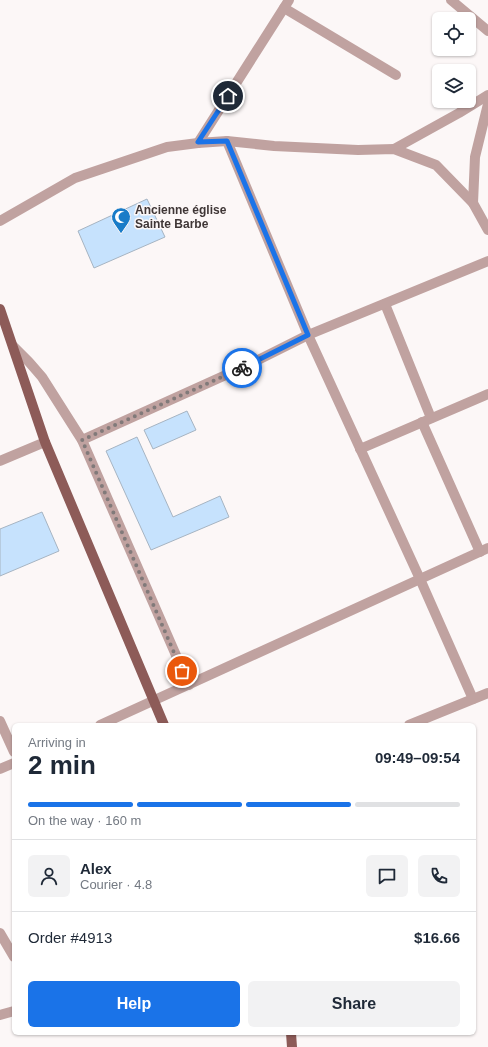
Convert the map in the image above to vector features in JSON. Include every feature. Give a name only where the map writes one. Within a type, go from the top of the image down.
[{"type":"main road","points":[[0,310],[45,442],[163,723]]},
{"type":"main road","points":[[291,1035],[292,1047]]},
{"type":"street","points":[[451,0],[488,31]]},
{"type":"street","points":[[198,142],[287,4],[396,74]]},
{"type":"street","points":[[394,150],[488,95]]},
{"type":"street","points":[[473,203],[475,157],[488,104]]},
{"type":"street","points":[[227,141],[308,335],[420,579],[473,699]]},
{"type":"street","points":[[0,221],[75,178],[167,148],[198,142],[227,141],[274,146],[394,150],[436,165],[473,203],[488,230]]},
{"type":"street","points":[[82,440],[250,364],[308,335],[488,261]]},
{"type":"street","points":[[385,304],[431,418]]},
{"type":"street","points":[[12,346],[42,377],[82,440],[189,685]]},
{"type":"street","points":[[360,449],[488,394]]},
{"type":"street","points":[[104,723],[484,550],[422,422]]},
{"type":"street","points":[[0,460],[45,442]]},
{"type":"street","points":[[413,723],[488,693]]},
{"type":"street","points":[[0,721],[12,748]]},
{"type":"street","points":[[0,769],[12,764]]},
{"type":"street","points":[[0,933],[12,954]]},
{"type":"street","points":[[0,1015],[12,1012]]},
{"type":"building","name":"Ancienne église Sainte Barbe","points":[[147,199],[165,237],[94,268],[78,231]]},
{"type":"building","points":[[187,411],[196,430],[153,449],[144,430]]},
{"type":"building","points":[[137,437],[173,517],[220,496],[229,517],[151,550],[106,451]]},
{"type":"building","points":[[42,512],[59,551],[0,576],[0,529]]},
{"type":"way so far","points":[[182,671],[82,440],[242,368]]},
{"type":"place","name":"Ancienne église Sainte Barbe","points":[[121,234]]},
{"type":"route","points":[[228,96],[198,142],[227,141],[308,335],[242,368]]}]
